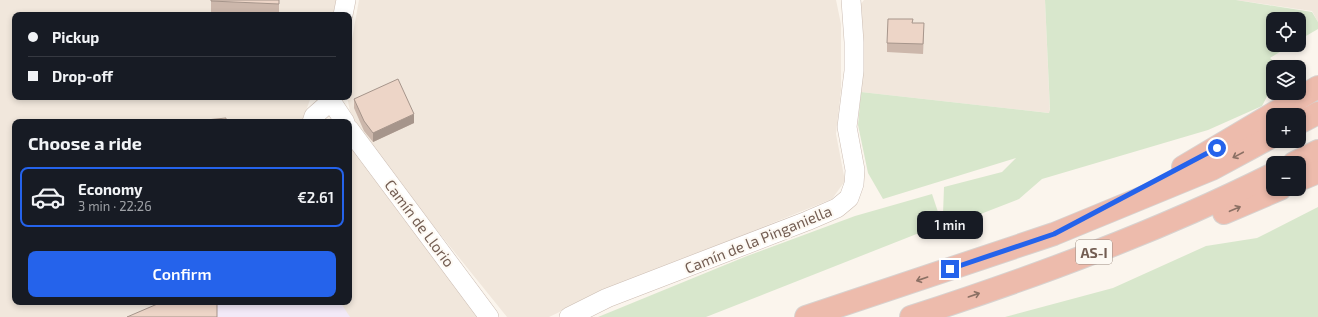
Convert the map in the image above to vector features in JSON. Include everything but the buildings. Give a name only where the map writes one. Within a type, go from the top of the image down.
[{"type":"highway","points":[[1054,234],[1204,155],[1318,87]]},
{"type":"highway","points":[[1306,119],[1318,113]]},
{"type":"highway","name":"AS-I","points":[[806,317],[1054,234],[1212,169],[1266,140]]},
{"type":"highway","points":[[1306,157],[1318,151]]},
{"type":"highway","points":[[1306,177],[1318,172]]},
{"type":"highway","name":"AS-I","points":[[911,317],[1065,264],[1228,197],[1266,178]]},
{"type":"highway","points":[[1065,264],[1232,211],[1266,195]]},
{"type":"street","points":[[344,12],[346,0]]},
{"type":"street","name":"Camín de la Pinganiella","points":[[569,317],[608,298],[813,219],[837,208],[849,198],[855,170],[847,127],[854,71],[854,42],[851,0]]},
{"type":"street","points":[[313,119],[314,116],[330,100]]},
{"type":"street","points":[[332,100],[342,119]]},
{"type":"street","name":"Camín de Llorio","points":[[352,133],[490,317]]},
{"type":"shaded area","points":[[0,0],[337,0],[334,12],[12,12],[12,100],[310,100],[303,119],[12,119],[12,305],[352,305],[352,144],[477,317],[0,317]]},
{"type":"shaded area","points":[[359,0],[836,0],[841,24],[841,90],[836,134],[845,181],[832,199],[606,290],[549,317],[507,317],[368,145],[350,111],[348,100],[352,100],[352,39]]},
{"type":"shaded area","points":[[864,0],[1045,0],[1050,113],[861,92],[860,5]]},
{"type":"shaded area","points":[[1236,0],[1318,0],[1318,22],[1312,11]]},
{"type":"shaded area","points":[[158,305],[342,305],[350,317],[135,317]]},
{"type":"green space","points":[[1045,0],[1236,0],[1312,12],[1318,22],[1318,29],[1306,36],[1306,12],[1266,12],[1266,52],[1280,52],[1270,58],[1272,60],[1266,60],[1266,98],[1262,106],[1208,130],[1042,179],[1019,199],[978,215],[943,214],[944,187],[1002,172],[1016,158],[883,199],[868,173],[858,125],[861,92],[1049,113]]},
{"type":"green space","points":[[932,194],[942,224],[706,317],[598,317],[747,256],[855,216]]},
{"type":"green space","points":[[1318,207],[1318,317],[1005,317],[1113,288],[1206,246],[1257,238]]},
{"type":"route","points":[[950,269],[1054,234],[1217,148]]}]
